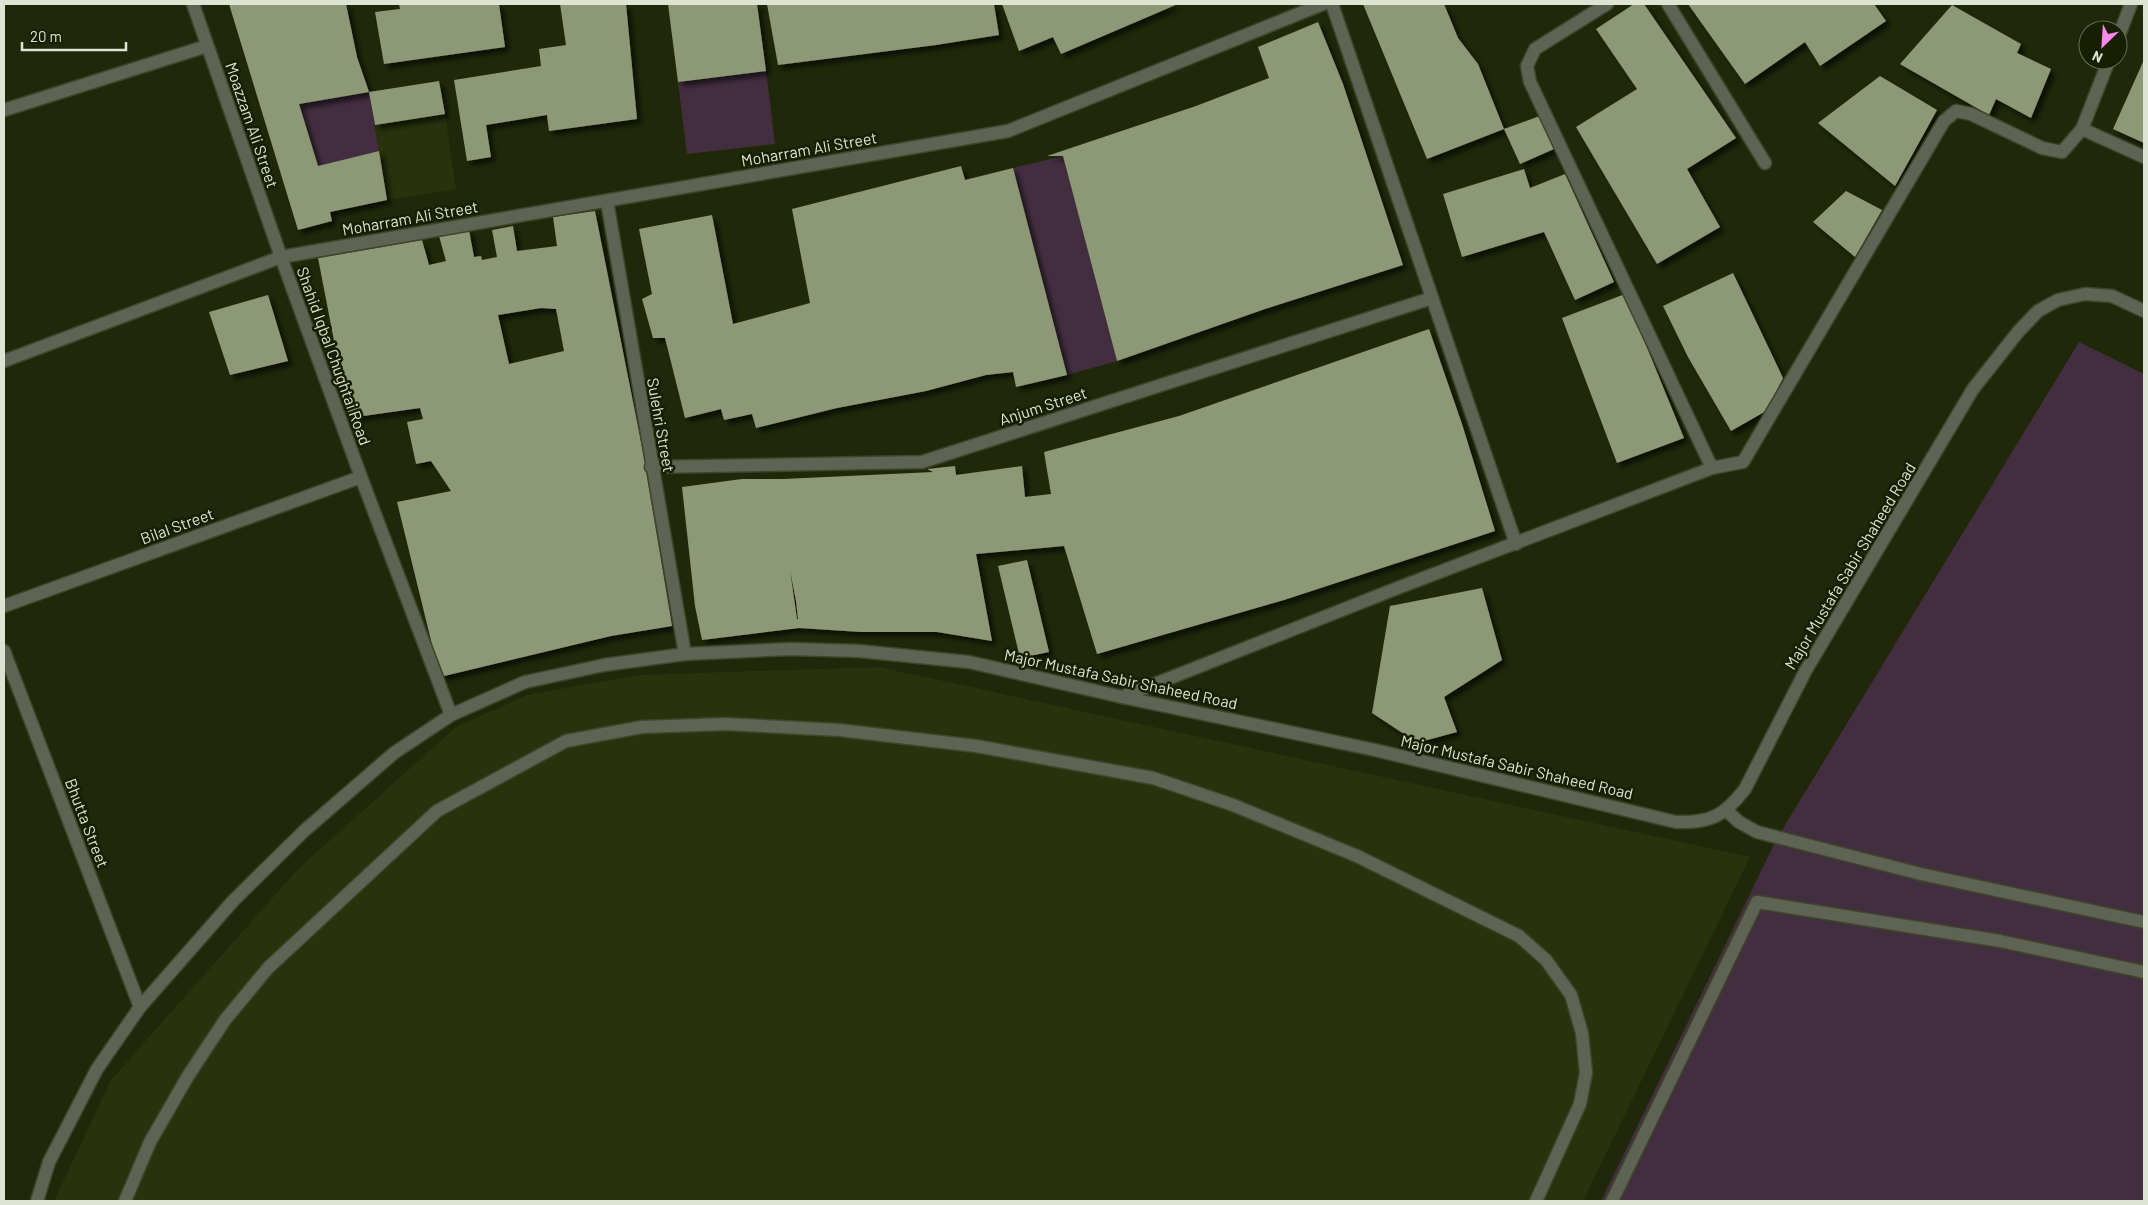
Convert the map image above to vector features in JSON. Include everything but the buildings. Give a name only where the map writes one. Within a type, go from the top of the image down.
[{"type":"street","name":"Moazzam Ali Street","points":[[193,4],[281,257]]},
{"type":"street","name":"Moharram Ali Street","points":[[281,257],[1008,131],[1323,4]]},
{"type":"street","points":[[1332,4],[1516,544]]},
{"type":"street","points":[[1607,4],[1535,49],[1527,66],[1530,82],[1712,468]]},
{"type":"street","points":[[1668,4],[1766,163]]},
{"type":"street","points":[[2125,20],[2131,4]]},
{"type":"street","points":[[4,110],[207,46]]},
{"type":"street","points":[[1122,697],[1395,589],[1712,468],[1743,462],[1944,121],[1956,111],[1971,114],[2042,148],[2062,152],[2082,129],[2105,70]]},
{"type":"street","points":[[2082,129],[2144,157]]},
{"type":"street","name":"Sulehri Street","points":[[607,201],[651,467],[685,654]]},
{"type":"street","name":"Shahid Iqbal Chughtai Road","points":[[4,361],[281,257],[361,477],[451,715]]},
{"type":"street","name":"Major Mustafa Sabir Shaheed Road","points":[[36,1201],[49,1162],[96,1069],[140,1007],[233,902],[304,831],[394,753],[451,715],[525,682],[604,665],[685,654],[790,649],[859,651],[969,662],[1122,697],[1375,750],[1676,822],[1698,822],[1715,817],[1727,811],[1745,790],[1806,670],[1973,389],[2018,332],[2038,311],[2058,300],[2085,294],[2112,296],[2144,311]]},
{"type":"street","name":"Anjum Street","points":[[651,467],[922,462],[1432,298]]},
{"type":"street","name":"Bilal Street","points":[[4,606],[361,477]]},
{"type":"street","name":"Bhutta Street","points":[[4,651],[140,1007]]},
{"type":"street","points":[[125,1201],[155,1134],[188,1076],[225,1020],[268,968],[437,811],[566,741],[642,727],[726,724],[839,730],[976,746],[1153,778],[1233,805],[1357,856],[1519,936],[1546,960],[1571,995],[1582,1033],[1586,1073],[1580,1104],[1536,1201]]},
{"type":"street","points":[[1727,811],[1740,822],[1757,832],[1921,874],[2144,922]]},
{"type":"street","points":[[1612,1201],[1757,902],[2000,941],[2144,972]]},
{"type":"shaded area","points":[[766,71],[775,144],[687,154],[678,82]]},
{"type":"shaded area","points":[[369,92],[379,151],[318,166],[299,104]]},
{"type":"shaded area","points":[[445,114],[456,189],[387,200],[375,125]]},
{"type":"shaded area","points":[[1063,156],[1117,361],[1067,375],[1013,168]]},
{"type":"shaded area","points":[[2079,342],[2144,374],[2144,1201],[1601,1201],[1776,840]]},
{"type":"shaded area","points":[[879,667],[1750,857],[1583,1201],[54,1201],[111,1080],[298,869],[456,727],[527,695],[638,675]]}]
